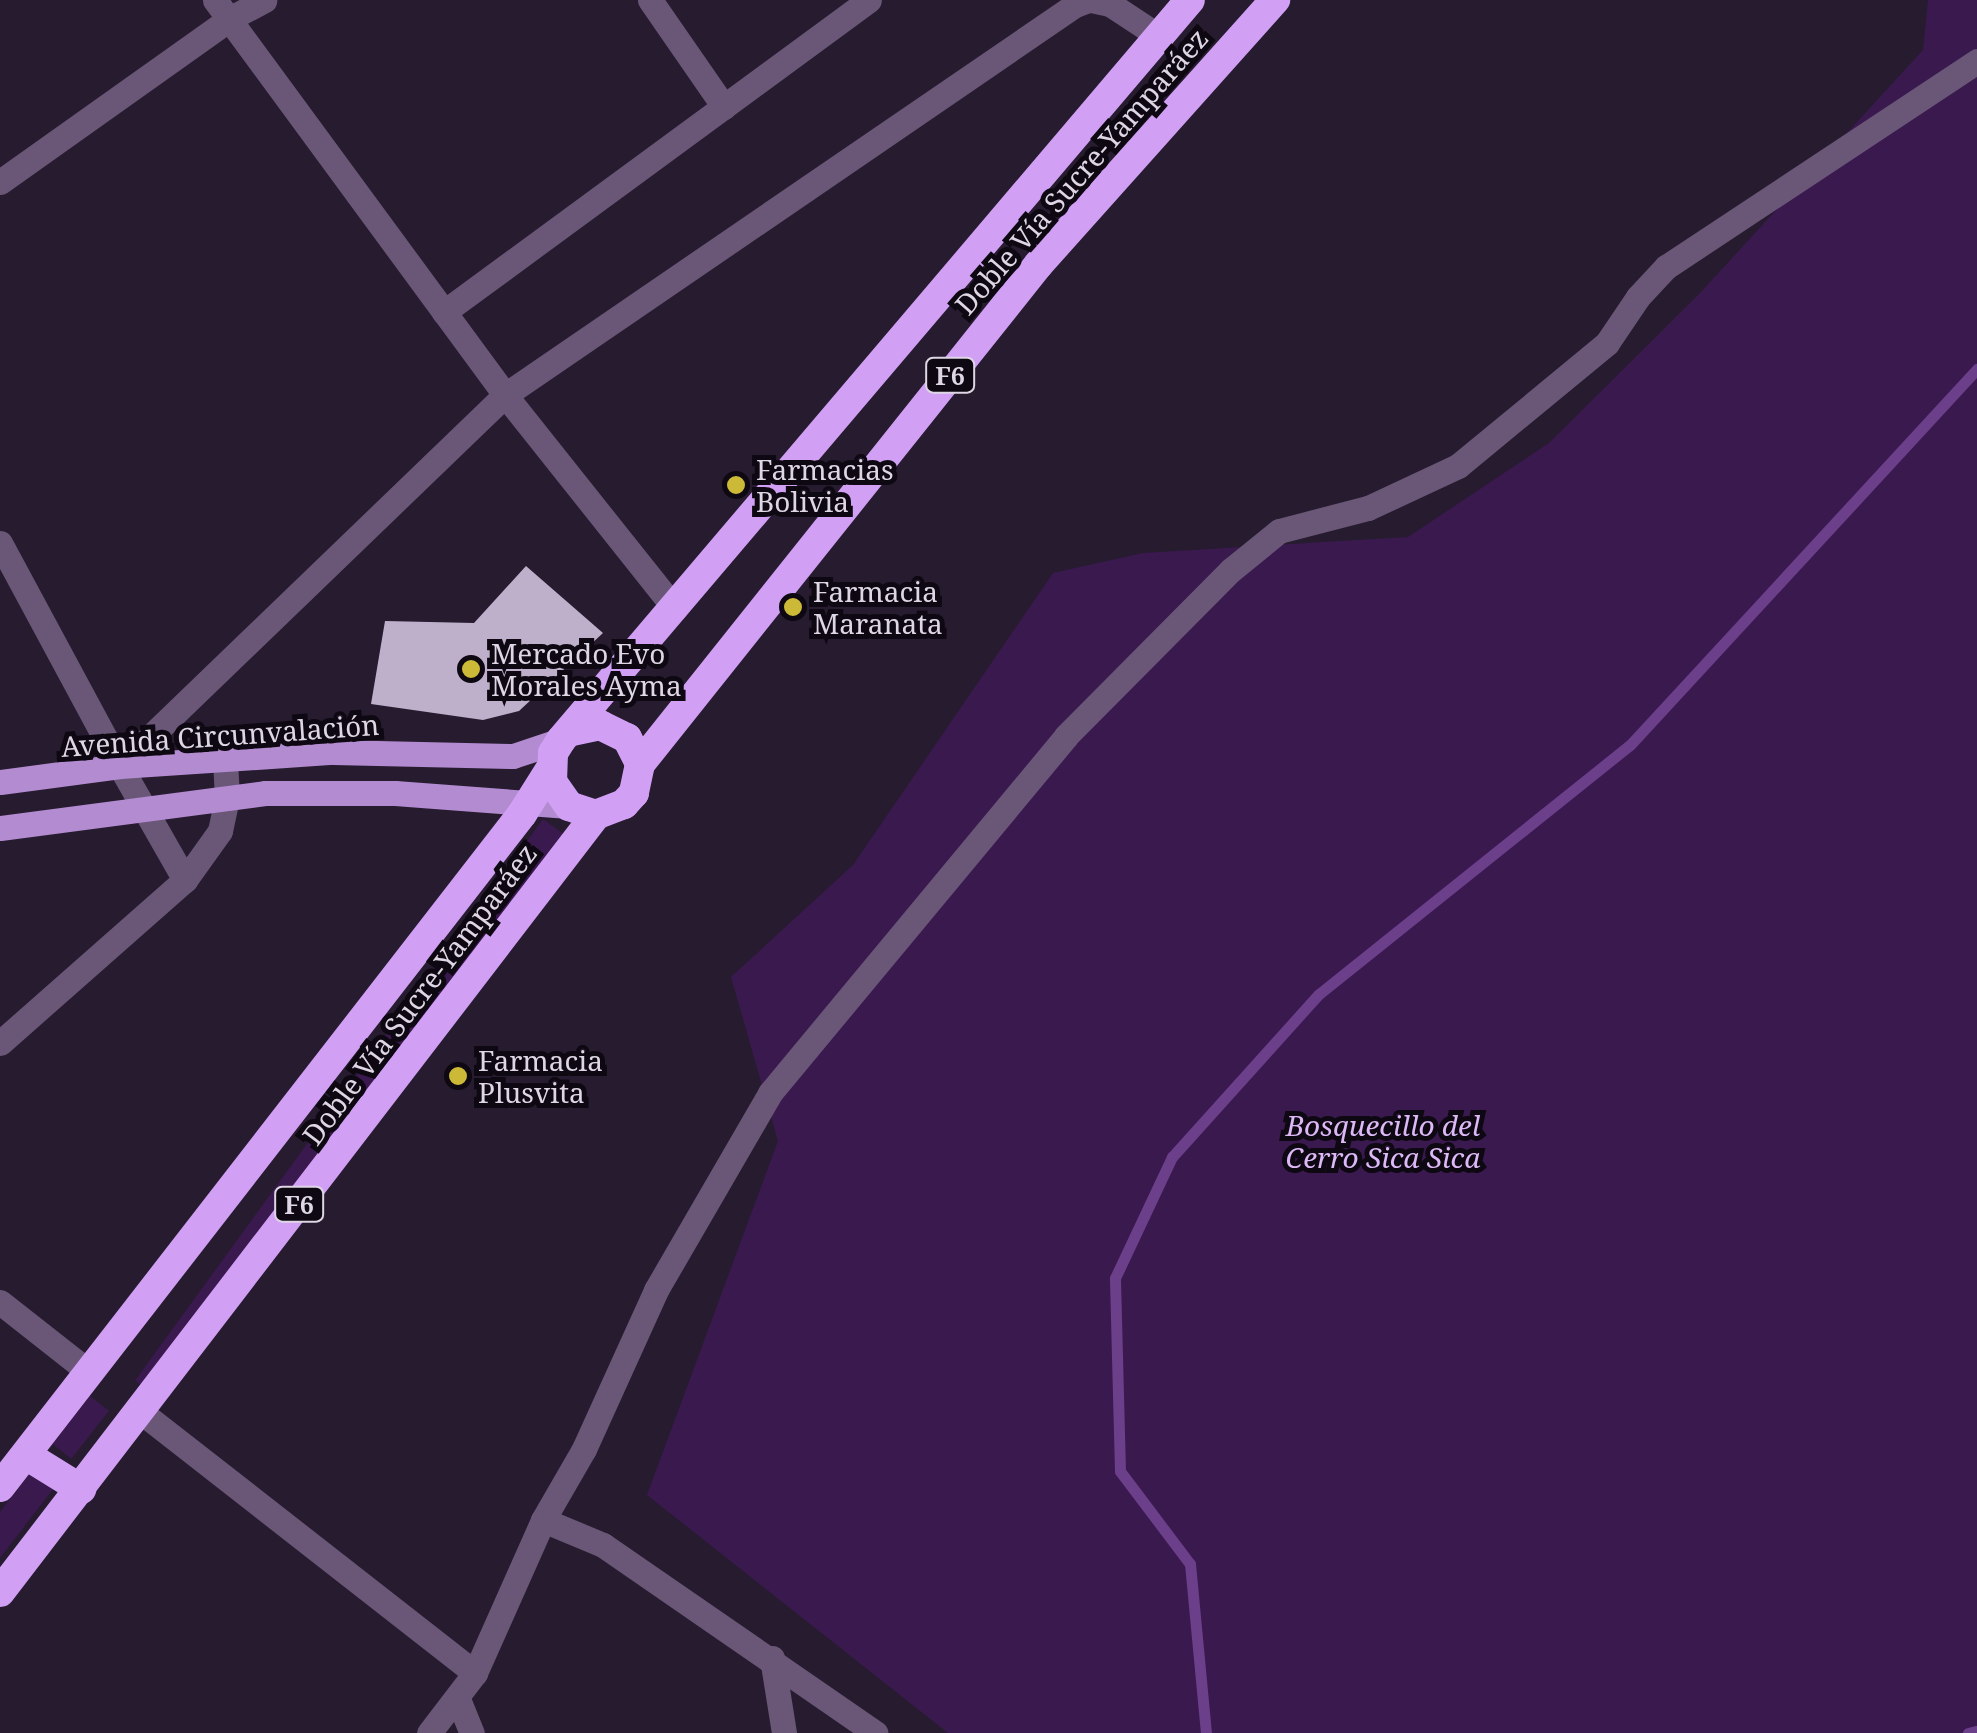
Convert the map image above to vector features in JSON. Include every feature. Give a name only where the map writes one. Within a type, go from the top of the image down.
[{"type":"highway","name":"Doble Vía Sucre-Yamparáez","points":[[0,1488],[528,803],[561,746],[1190,0]]},
{"type":"highway","name":"Doble Vía Sucre-Yamparáez","points":[[0,1592],[141,1412],[583,810],[624,804],[634,793],[640,764],[1038,264],[1275,0]]},
{"type":"highway","points":[[583,810],[552,782],[561,746],[586,725],[614,728],[627,738],[640,764]]},
{"type":"highway","points":[[26,1455],[81,1489]]},
{"type":"main road","name":"Avenida Circunvalación","points":[[0,782],[120,766],[334,752],[513,756],[561,746]]},
{"type":"main road","points":[[0,828],[265,793],[395,793],[583,810]]},
{"type":"street","points":[[0,182],[222,10],[264,0]]},
{"type":"street","points":[[650,0],[724,107]]},
{"type":"street","points":[[444,312],[869,0]]},
{"type":"street","points":[[120,766],[505,395],[1074,5],[1100,1],[1158,35]]},
{"type":"street","points":[[222,10],[505,395],[675,609]]},
{"type":"street","points":[[429,1733],[476,1672],[543,1520],[584,1450],[656,1290],[770,1093],[1066,736],[1231,570],[1279,531],[1368,508],[1458,466],[1607,344],[1638,297],[1666,268],[1977,61]]},
{"type":"street","points":[[0,543],[185,880]]},
{"type":"street","points":[[0,1043],[185,880],[220,831],[227,798],[225,759]]},
{"type":"street","points":[[0,1302],[89,1372]]},
{"type":"street","points":[[141,1412],[476,1672]]},
{"type":"street","points":[[543,1520],[603,1545],[876,1733]]},
{"type":"street","points":[[772,1658],[784,1733]]},
{"type":"street","points":[[458,1699],[472,1733]]},
{"type":"green space","name":"Bosquecillo del Cerro Sica Sica","points":[[1928,0],[1977,0],[1977,1733],[948,1733],[647,1495],[778,1141],[731,977],[853,865],[1053,573],[1143,553],[1408,537],[1549,443],[1700,293],[1923,50]]},
{"type":"green space","points":[[543,819],[564,834],[156,1396],[135,1380]]},
{"type":"green space","points":[[90,1396],[109,1411],[71,1459],[52,1444]]},
{"type":"green space","points":[[30,1473],[53,1489],[0,1558],[0,1512]]},
{"type":"building","name":"Mercado Evo Morales Ayma","points":[[526,566],[603,633],[519,711],[483,720],[371,704],[385,621],[474,623]]},
{"type":"waterway","points":[[1206,1733],[1190,1564],[1120,1471],[1115,1278],[1172,1157],[1319,994],[1630,745],[1977,369]]},
{"type":"waterway","points":[[1968,1733],[1977,1731]]},
{"type":"place","name":"Farmacias Bolivia","points":[[736,485]]},
{"type":"place","name":"Farmacia Maranata","points":[[793,607]]},
{"type":"place","name":"Mercado Evo Morales Ayma","points":[[471,669]]},
{"type":"place","name":"Farmacia Plusvita","points":[[458,1076]]}]
